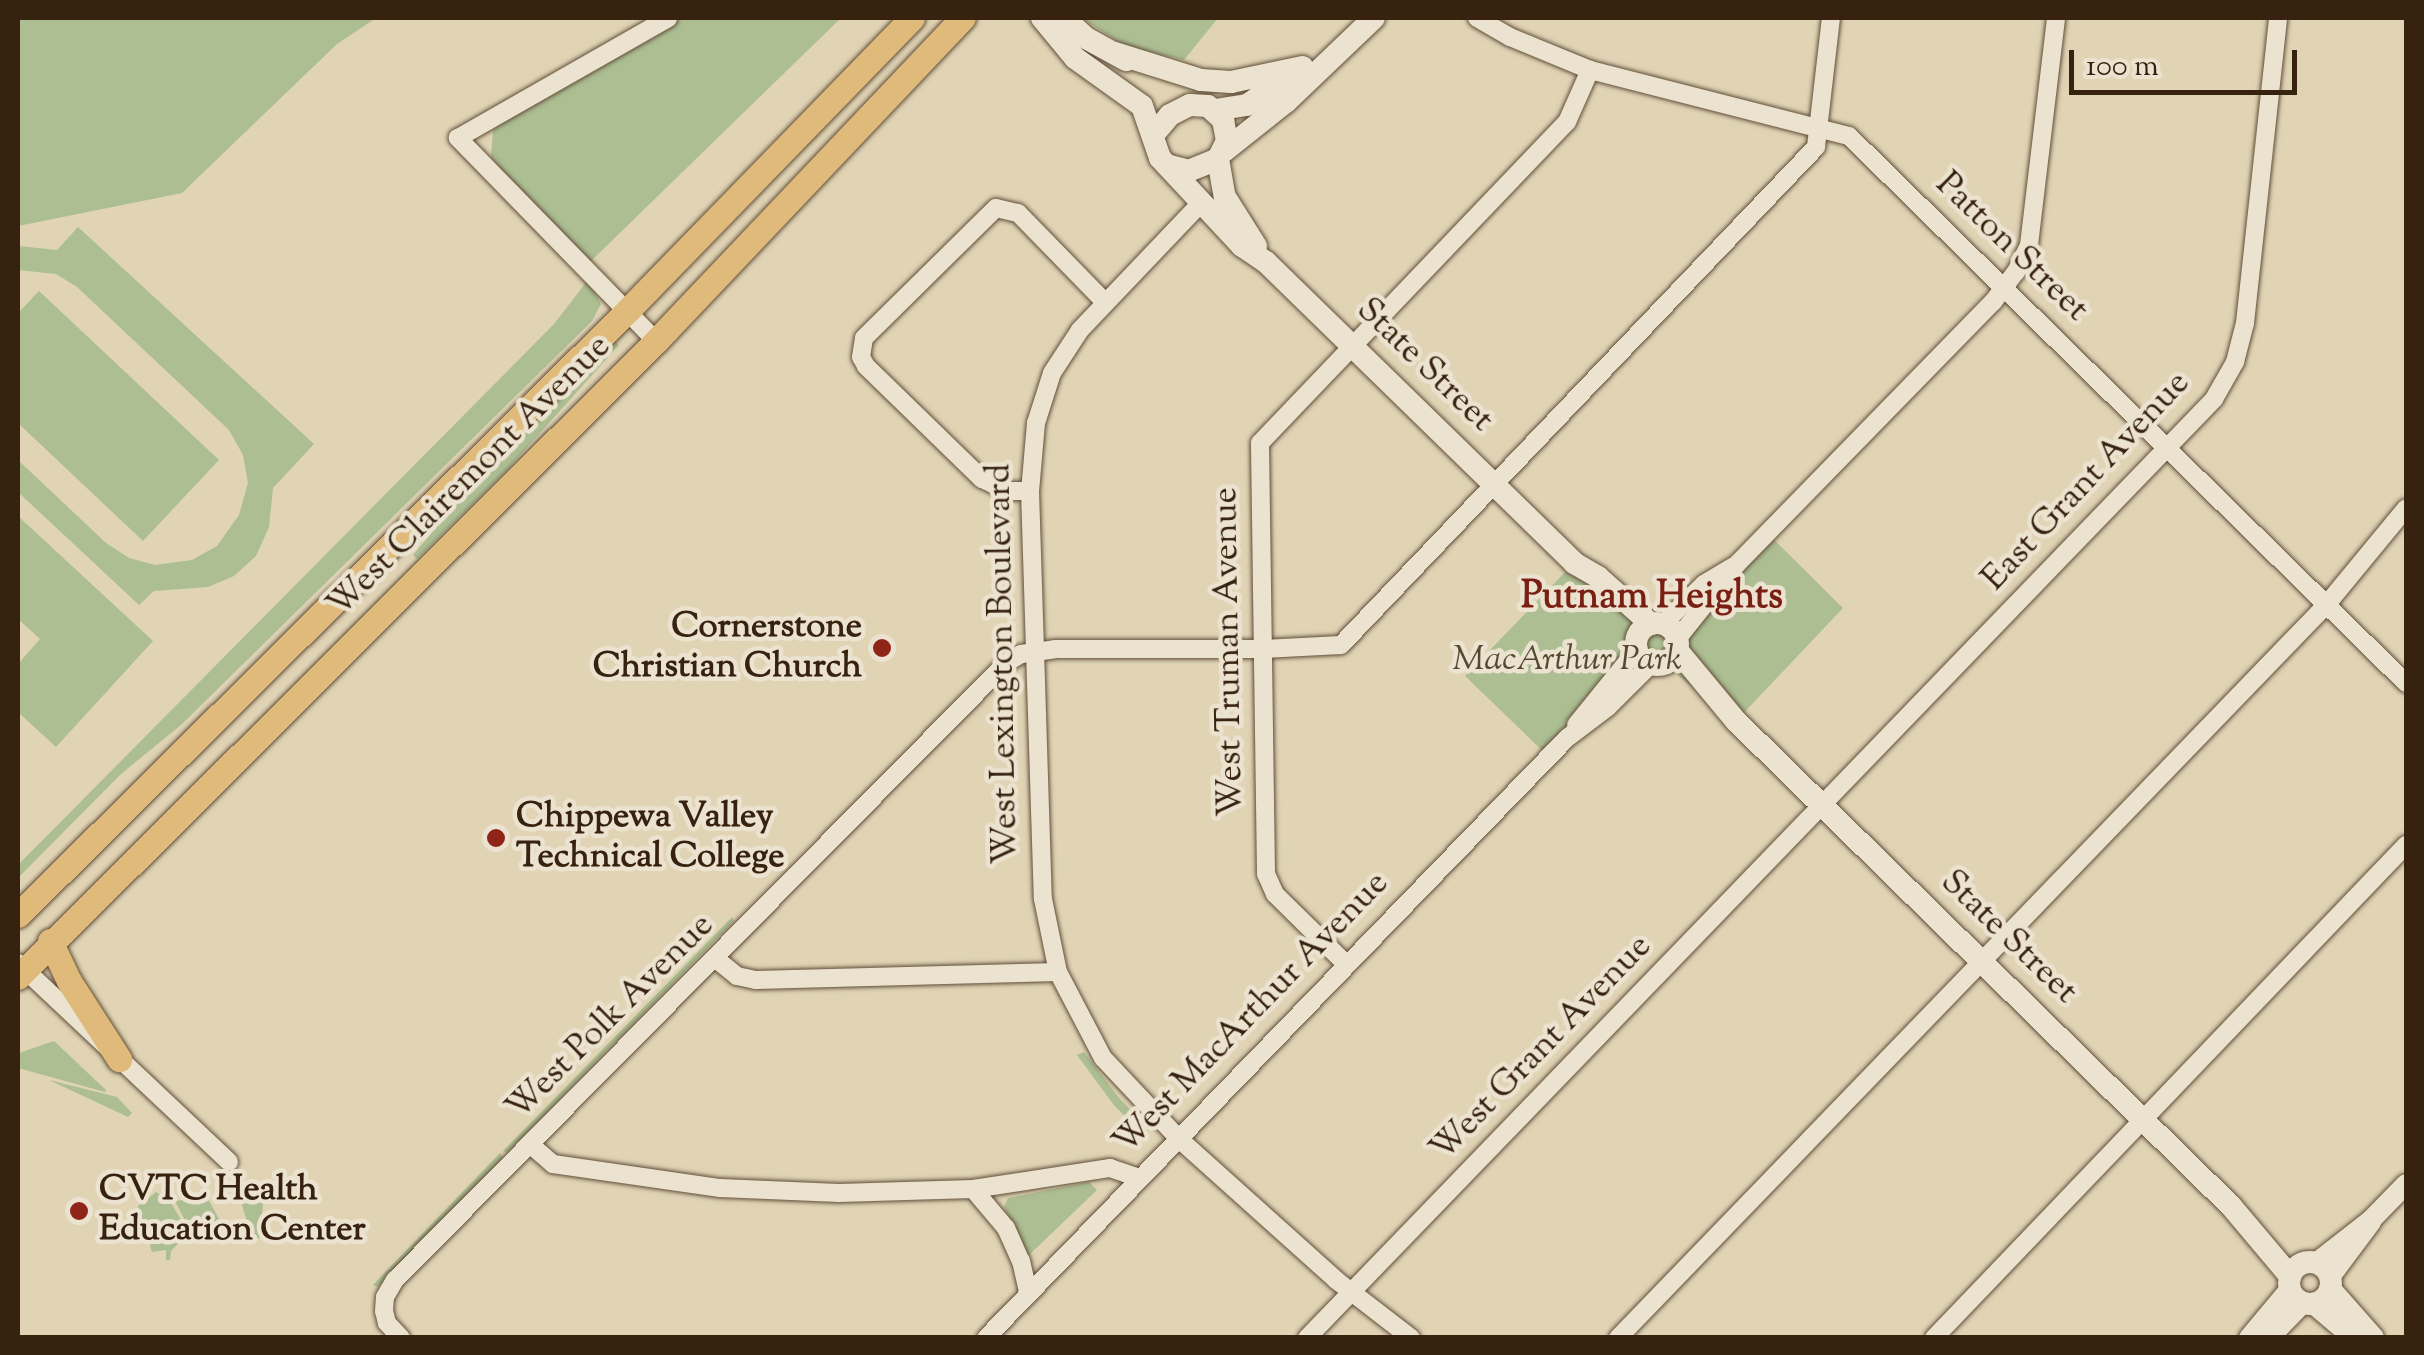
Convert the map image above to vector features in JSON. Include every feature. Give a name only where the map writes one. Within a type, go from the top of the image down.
[{"type":"main road","name":"West Clairemont Avenue","points":[[18,915],[627,311],[912,18]]},
{"type":"main road","name":"West Clairemont Avenue","points":[[20,969],[656,341],[963,18]]},
{"type":"main road","points":[[1042,18],[1075,58],[1142,106],[1156,150],[1167,165],[1189,171],[1221,155],[1287,102],[1374,18]]},
{"type":"main road","points":[[1064,18],[1086,38],[1208,107],[1226,130],[1221,155]]},
{"type":"main road","points":[[1154,134],[1170,115],[1208,107],[1248,105],[1302,66],[1351,40],[1365,18]]},
{"type":"main road","points":[[1115,53],[1201,80],[1231,82],[1302,66]]},
{"type":"main road","name":"State Street","points":[[1221,155],[1226,197],[1266,262]]},
{"type":"main road","name":"State Street","points":[[1167,165],[1242,246],[1266,262],[1352,344],[2310,1283],[2373,1338]]},
{"type":"main road","points":[[50,941],[74,991],[119,1059]]},
{"type":"main road","name":"State Street","points":[[2310,1283],[2355,1338]]},
{"type":"street","points":[[656,341],[458,138],[668,18]]},
{"type":"street","name":"Patton Street","points":[[1477,18],[1510,37],[1590,70],[1849,136],[2406,683]]},
{"type":"street","points":[[1036,650],[1264,650],[1341,645],[1816,147],[1832,18]]},
{"type":"street","name":"West MacArthur Avenue","points":[[986,1338],[1657,644],[1704,584],[1736,564],[2005,287],[2029,245],[2056,18]]},
{"type":"street","name":"East Grant Avenue","points":[[1823,806],[2214,399],[2235,362],[2245,323],[2278,18]]},
{"type":"street","name":"West Truman Avenue","points":[[1346,964],[1275,894],[1266,874],[1260,443],[1567,122],[1590,70]]},
{"type":"street","name":"West Lexington Boulevard","points":[[1200,204],[1065,351],[1043,397],[1031,452],[1030,490],[1041,883],[1058,972],[1103,1058],[1178,1138],[1351,1292],[1411,1338]]},
{"type":"street","points":[[1030,490],[1007,491],[982,479],[866,366],[861,357],[864,338],[996,208],[1018,213],[1106,302]]},
{"type":"street","points":[[1618,1338],[2327,604],[2406,508]]},
{"type":"street","name":"West Polk Avenue","points":[[401,1338],[386,1323],[384,1311],[385,1297],[396,1280],[1006,663],[1036,650]]},
{"type":"street","name":"West Grant Avenue","points":[[1307,1338],[1823,806]]},
{"type":"street","points":[[1934,1338],[2406,845]]},
{"type":"street","points":[[716,959],[738,976],[756,980],[1058,972]]},
{"type":"street","points":[[20,969],[228,1162]]},
{"type":"street","points":[[531,1144],[553,1164],[720,1188],[839,1194],[973,1189],[1094,1169],[1120,1170],[1139,1178]]},
{"type":"street","points":[[2250,1338],[2310,1283],[2406,1184]]},
{"type":"street","points":[[973,1189],[1006,1228],[1022,1261],[1028,1292]]},
{"type":"street","points":[[2268,1338],[2310,1283]]},
{"type":"green space","points":[[18,18],[376,18],[337,44],[182,193],[18,226]]},
{"type":"green space","points":[[681,18],[841,18],[591,261],[500,169],[491,156],[493,131],[502,120]]},
{"type":"green space","points":[[1082,18],[1218,18],[1184,60],[1125,46]]},
{"type":"green space","points":[[78,227],[314,444],[273,488],[269,527],[256,556],[234,576],[208,587],[154,591],[139,605],[18,492],[18,460],[106,543],[129,558],[155,565],[192,560],[217,546],[239,515],[248,483],[243,455],[229,430],[77,287],[56,274],[18,270],[18,246],[57,250]]},
{"type":"green space","points":[[588,280],[601,304],[592,321],[181,725],[121,774],[18,878],[18,865],[554,324]]},
{"type":"green space","points":[[39,291],[219,460],[143,541],[18,423],[18,313]]},
{"type":"green space","points":[[615,341],[619,345],[505,472],[417,559],[413,555],[485,469]]},
{"type":"green space","points":[[18,516],[153,641],[56,747],[18,712],[18,664],[40,639],[18,619]]},
{"type":"green space","name":"MacArthur Park","points":[[1767,533],[1843,608],[1736,721],[1671,670],[1656,666],[1549,757],[1465,676],[1574,563],[1651,623]]},
{"type":"green space","points":[[732,917],[734,921],[507,1153],[503,1151]]},
{"type":"green space","points":[[54,1041],[105,1092],[18,1068],[19,1053]]},
{"type":"green space","points":[[1084,1052],[1150,1130],[1142,1134],[1113,1104],[1077,1055]]},
{"type":"green space","points":[[49,1080],[117,1097],[132,1113],[128,1117]]},
{"type":"green space","points":[[500,1153],[503,1158],[378,1287],[373,1285]]},
{"type":"green space","points":[[1089,1182],[1097,1190],[1028,1256],[1004,1207],[1008,1198]]},
{"type":"green space","points":[[257,1188],[263,1203],[260,1238],[252,1238],[242,1205]]},
{"type":"green space","points":[[156,1192],[169,1200],[187,1234],[171,1251],[170,1260],[166,1260],[166,1250],[152,1252],[138,1206]]},
{"type":"green space","points":[[207,1197],[219,1219],[208,1229],[191,1232],[175,1201]]},
{"type":"place","name":"Cornerstone Christian Church","points":[[882,648]]},
{"type":"place","name":"Chippewa Valley Technical College","points":[[496,838]]},
{"type":"place","name":"CVTC Health Education Center","points":[[79,1211]]},
{"type":"district","name":"Putnam Heights","points":[[1652,599]]}]
